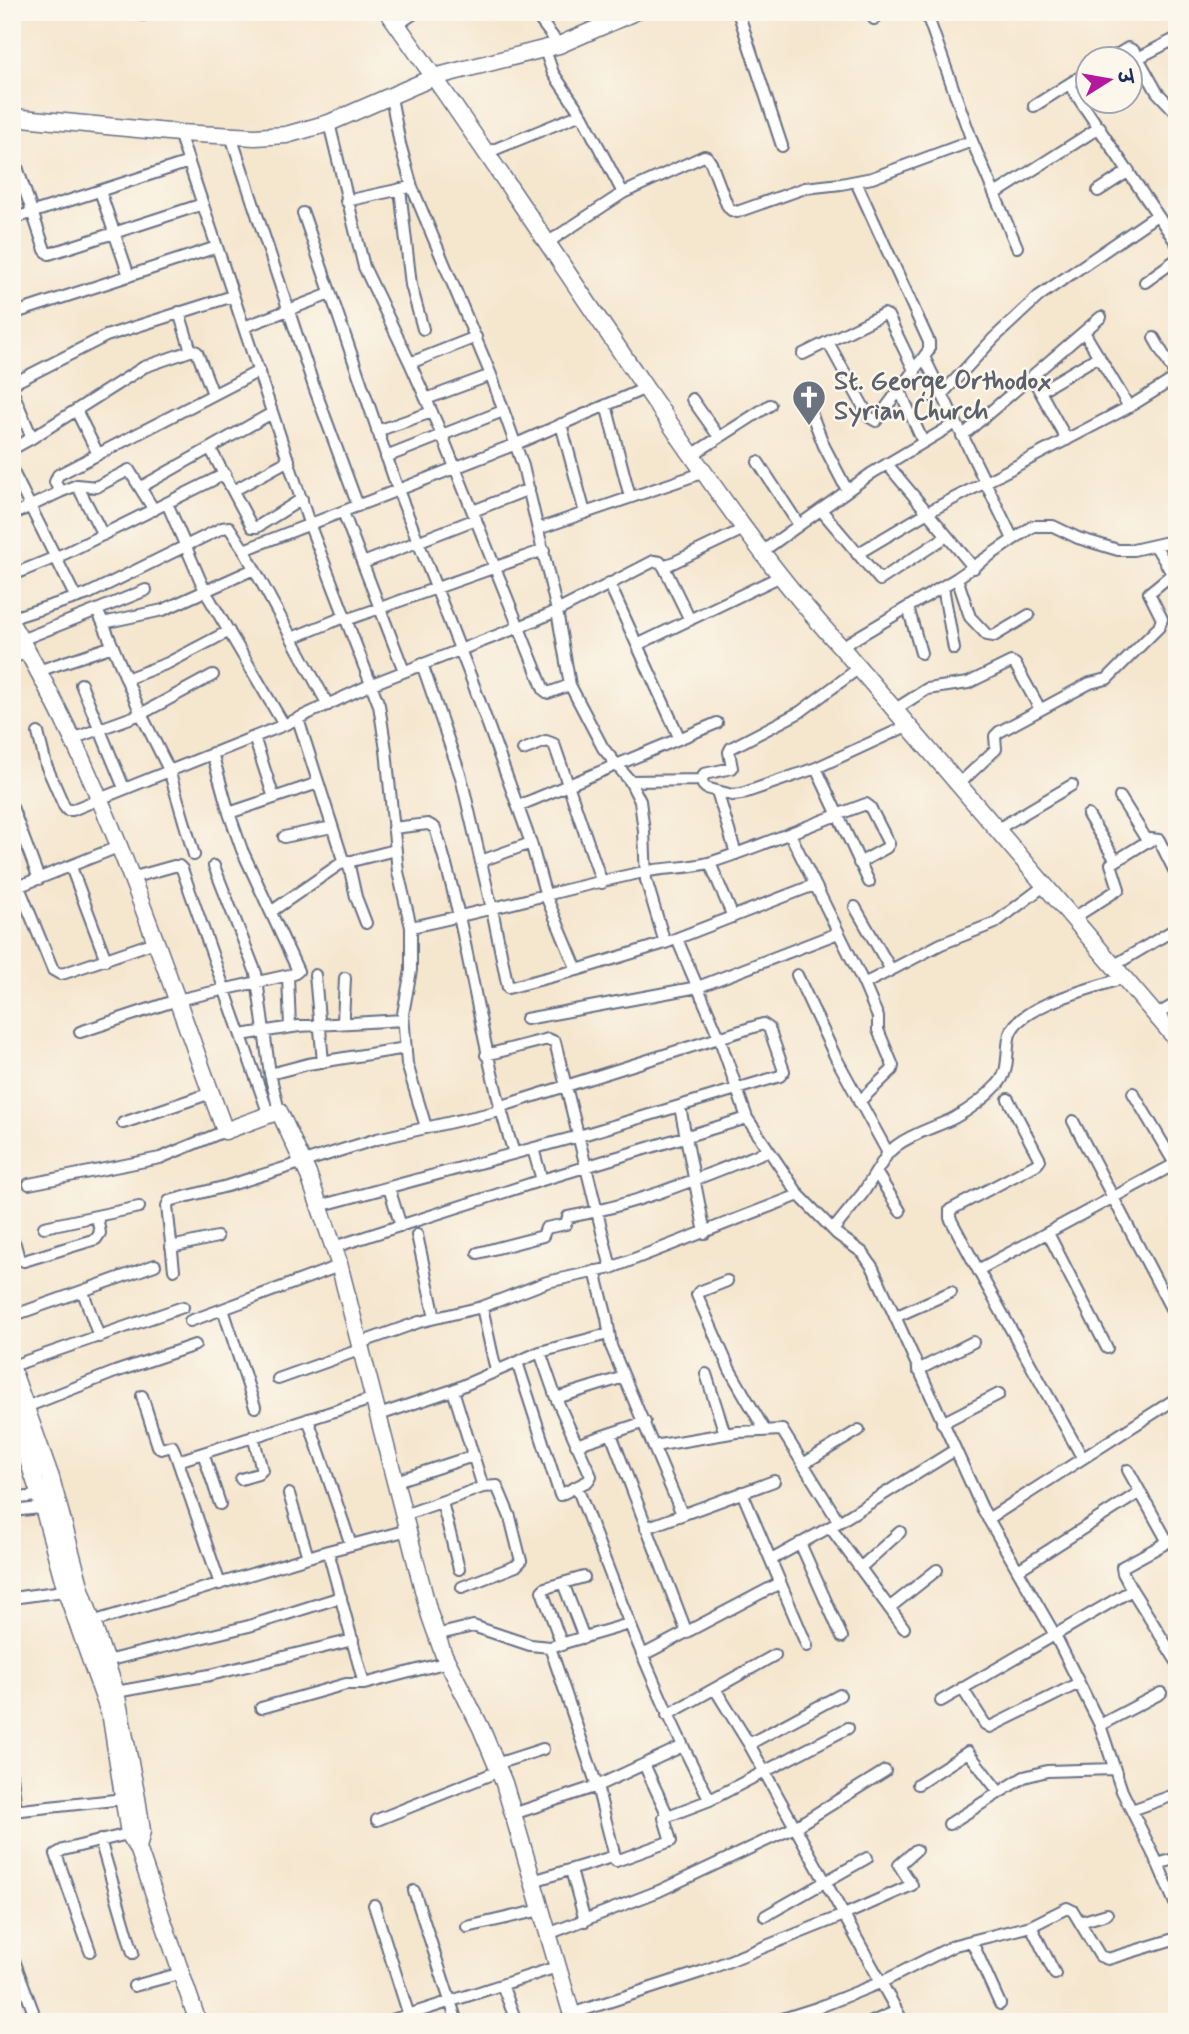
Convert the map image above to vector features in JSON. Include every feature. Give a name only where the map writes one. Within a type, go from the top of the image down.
[{"type":"street","points":[[416,12],[392,18],[692,454],[781,576],[806,609],[1177,1040]]},
{"type":"street","points":[[534,12],[552,47],[553,73],[581,114],[623,193]]},
{"type":"street","points":[[12,117],[179,133],[286,135],[328,123],[435,77],[552,47],[635,12]]},
{"type":"street","points":[[738,12],[782,146]]},
{"type":"street","points":[[926,12],[972,141],[1017,247]]},
{"type":"street","points":[[1144,55],[1177,38]]},
{"type":"street","points":[[1144,69],[1157,92],[1175,111]]},
{"type":"street","points":[[1034,106],[1074,80]]},
{"type":"street","points":[[1069,83],[1175,239]]},
{"type":"street","points":[[391,96],[412,187],[491,374],[516,444],[544,550],[570,685],[615,765],[630,781],[640,801],[645,831],[646,872],[665,943]]},
{"type":"street","points":[[486,153],[581,114]]},
{"type":"street","points":[[328,123],[363,267],[442,435],[544,690],[548,693],[570,685]]},
{"type":"street","points":[[995,194],[1100,127]]},
{"type":"street","points":[[179,133],[310,526],[372,684],[384,727],[395,850],[411,927],[411,970],[403,1020],[407,1063],[426,1127]]},
{"type":"street","points":[[231,136],[288,311],[358,506]]},
{"type":"street","points":[[547,243],[623,193],[704,156],[711,163],[727,205],[737,212],[805,188],[856,182],[972,141]]},
{"type":"street","points":[[12,158],[45,250],[49,254],[203,204]]},
{"type":"street","points":[[12,219],[189,162]]},
{"type":"street","points":[[1098,191],[1129,171]]},
{"type":"street","points":[[828,342],[871,419],[879,420],[929,350],[929,342],[856,182]]},
{"type":"street","points":[[346,201],[412,187]]},
{"type":"street","points":[[400,189],[411,285],[423,329]]},
{"type":"street","points":[[100,191],[129,276]]},
{"type":"street","points":[[303,213],[386,457],[518,806],[546,896],[577,971]]},
{"type":"street","points":[[942,394],[994,338],[1039,296],[1157,215]]},
{"type":"street","points":[[12,299],[15,313],[217,247]]},
{"type":"street","points":[[1145,282],[1177,259]]},
{"type":"street","points":[[244,327],[330,294]]},
{"type":"street","points":[[12,384],[106,336],[233,296]]},
{"type":"street","points":[[179,312],[191,351]]},
{"type":"street","points":[[803,354],[887,314],[915,372]]},
{"type":"street","points":[[962,436],[1101,317]]},
{"type":"street","points":[[1084,332],[1129,407]]},
{"type":"street","points":[[410,363],[476,337]]},
{"type":"street","points":[[857,554],[928,512],[986,484],[1177,378],[1154,338]]},
{"type":"street","points":[[12,449],[144,368],[194,350],[212,394]]},
{"type":"street","points":[[1040,391],[1099,356]]},
{"type":"street","points":[[925,359],[1013,540]]},
{"type":"street","points":[[60,492],[55,482],[58,475],[258,371]]},
{"type":"street","points":[[426,399],[491,374]]},
{"type":"street","points":[[1032,377],[1067,440]]},
{"type":"street","points":[[244,550],[516,444],[646,388]]},
{"type":"street","points":[[12,390],[32,439]]},
{"type":"street","points":[[900,391],[923,442]]},
{"type":"street","points":[[692,399],[719,437]]},
{"type":"street","points":[[606,405],[630,498]]},
{"type":"street","points":[[692,454],[770,405]]},
{"type":"street","points":[[76,410],[98,454]]},
{"type":"street","points":[[810,410],[824,446],[847,491]]},
{"type":"street","points":[[386,457],[503,411]]},
{"type":"street","points":[[377,431],[432,412]]},
{"type":"street","points":[[141,487],[272,413]]},
{"type":"street","points":[[561,424],[585,513]]},
{"type":"street","points":[[763,551],[887,464],[956,424]]},
{"type":"street","points":[[211,448],[255,528],[302,499]]},
{"type":"street","points":[[233,491],[289,460]]},
{"type":"street","points":[[758,462],[799,525]]},
{"type":"street","points":[[887,464],[974,568]]},
{"type":"street","points":[[12,470],[76,598]]},
{"type":"street","points":[[12,515],[77,485],[96,487],[130,470],[154,510]]},
{"type":"street","points":[[538,528],[705,472]]},
{"type":"street","points":[[12,575],[57,557],[225,474]]},
{"type":"street","points":[[77,485],[103,535]]},
{"type":"street","points":[[363,563],[418,542],[529,489]]},
{"type":"street","points":[[167,503],[205,591],[284,725]]},
{"type":"street","points":[[821,510],[880,580],[947,536]]},
{"type":"street","points":[[344,512],[404,671]]},
{"type":"street","points":[[841,647],[957,579],[1033,526],[1043,524],[1118,550],[1133,550],[1177,540]]},
{"type":"street","points":[[16,637],[76,598],[225,527],[232,530],[244,550],[328,705]]},
{"type":"street","points":[[664,567],[746,528]]},
{"type":"street","points":[[958,785],[996,749],[997,734],[1090,683],[1107,679],[1159,627],[1162,619],[1149,593],[1174,578],[1155,545]]},
{"type":"street","points":[[292,638],[544,550]]},
{"type":"street","points":[[38,733],[51,780],[67,810],[72,810],[284,725],[372,684],[557,611],[654,561],[660,562],[664,567],[690,620]]},
{"type":"street","points":[[103,623],[163,610],[254,569]]},
{"type":"street","points":[[637,645],[781,576]]},
{"type":"street","points":[[957,579],[970,617],[987,635],[994,636],[1030,615]]},
{"type":"street","points":[[609,583],[679,737]]},
{"type":"street","points":[[943,587],[954,649]]},
{"type":"street","points":[[16,637],[97,610],[146,590]]},
{"type":"street","points":[[908,607],[921,653]]},
{"type":"street","points":[[97,610],[141,714],[169,770],[194,855]]},
{"type":"street","points":[[126,678],[167,663],[229,631]]},
{"type":"street","points":[[16,637],[38,671],[98,799],[131,877],[225,1131]]},
{"type":"street","points":[[38,671],[113,646]]},
{"type":"street","points":[[894,710],[927,689],[968,683],[1011,662],[1015,664],[1040,709]]},
{"type":"street","points":[[422,664],[461,777],[508,988],[577,971],[677,939],[814,885]]},
{"type":"street","points":[[859,668],[800,712],[731,748],[729,752],[732,768],[704,774],[703,787],[732,795],[741,794],[816,768],[907,726]]},
{"type":"street","points":[[72,739],[141,714],[213,675]]},
{"type":"street","points":[[80,684],[124,788]]},
{"type":"street","points":[[298,719],[366,923]]},
{"type":"street","points":[[518,806],[717,723]]},
{"type":"street","points":[[254,737],[274,798]]},
{"type":"street","points":[[523,750],[546,741],[552,742],[603,883]]},
{"type":"street","points":[[80,1032],[177,1000],[296,973],[298,968],[243,850],[229,813],[212,752]]},
{"type":"street","points":[[816,768],[869,882]]},
{"type":"street","points":[[630,781],[702,780]]},
{"type":"street","points":[[229,813],[318,783]]},
{"type":"street","points":[[996,830],[1072,785]]},
{"type":"street","points":[[718,791],[736,853]]},
{"type":"street","points":[[1120,797],[1148,842]]},
{"type":"street","points":[[411,927],[459,918],[646,872],[710,863],[868,804],[888,843],[886,848],[859,863]]},
{"type":"street","points":[[12,807],[39,879]]},
{"type":"street","points":[[1088,815],[1115,861]]},
{"type":"street","points":[[393,828],[434,826],[459,918],[486,1055],[514,1153]]},
{"type":"street","points":[[285,837],[332,827]]},
{"type":"street","points":[[790,834],[864,984],[878,1017],[877,1030],[892,1068],[859,1102]]},
{"type":"street","points":[[1072,919],[1119,889],[1110,867],[1115,861],[1154,838],[1158,840],[1177,876]]},
{"type":"street","points":[[481,862],[531,843]]},
{"type":"street","points":[[118,847],[16,888],[56,973],[65,974],[155,942]]},
{"type":"street","points":[[272,911],[346,862],[395,850]]},
{"type":"street","points":[[710,863],[733,917]]},
{"type":"street","points":[[131,877],[174,866],[180,867],[241,1035],[274,1113],[303,1163],[340,1266],[436,1635],[498,1767],[572,2018],[704,1971],[912,1885],[898,1865],[916,1850]]},
{"type":"street","points":[[214,866],[258,982],[274,1113]]},
{"type":"street","points":[[71,867],[106,960]]},
{"type":"street","points":[[864,984],[941,944],[995,923],[1044,886]]},
{"type":"street","points":[[855,907],[891,970]]},
{"type":"street","points":[[833,1230],[851,1210],[888,1153],[903,1141],[955,1117],[998,1084],[1006,1069],[1010,1034],[1025,1016],[1118,972],[1177,928]]},
{"type":"street","points":[[526,1019],[698,987],[838,933]]},
{"type":"street","points":[[677,939],[719,1037],[747,1118],[767,1152],[799,1195],[833,1230],[868,1259],[988,1519],[1055,1635],[1100,1725],[1114,1769],[1177,1908]]},
{"type":"street","points":[[316,975],[323,1062]]},
{"type":"street","points":[[797,975],[835,1056],[888,1153]]},
{"type":"street","points":[[288,976],[290,1027]]},
{"type":"street","points":[[343,1023],[345,978]]},
{"type":"street","points":[[1156,1015],[1177,1003]]},
{"type":"street","points":[[241,1035],[318,1024],[403,1020]]},
{"type":"street","points":[[174,1270],[167,1206],[169,1201],[303,1163],[354,1145],[500,1109],[760,1024],[767,1025],[783,1068],[780,1076],[736,1091],[319,1206]]},
{"type":"street","points":[[486,1055],[551,1039],[555,1042],[611,1268]]},
{"type":"street","points":[[270,1074],[406,1048]]},
{"type":"street","points":[[123,1123],[211,1093]]},
{"type":"street","points":[[978,1270],[1176,1164],[1133,1093]]},
{"type":"street","points":[[1008,1099],[1040,1160],[950,1210],[950,1219],[1082,1457]]},
{"type":"street","points":[[680,1107],[705,1233]]},
{"type":"street","points":[[29,1184],[160,1158],[274,1113]]},
{"type":"street","points":[[334,1247],[747,1118]]},
{"type":"street","points":[[1073,1121],[1177,1321]]},
{"type":"street","points":[[533,1149],[542,1180]]},
{"type":"street","points":[[478,1253],[543,1236],[546,1228],[566,1224],[568,1217],[596,1212],[694,1180],[767,1152]]},
{"type":"street","points":[[876,1172],[900,1211]]},
{"type":"street","points":[[389,1188],[401,1226]]},
{"type":"street","points":[[278,1379],[407,1325],[482,1307],[547,1282],[611,1268],[799,1195]]},
{"type":"street","points":[[44,1227],[139,1207]]},
{"type":"street","points":[[13,1241],[19,1259],[24,1261],[96,1239],[100,1233],[97,1216]]},
{"type":"street","points":[[1048,1233],[1107,1348]]},
{"type":"street","points":[[417,1235],[435,1318]]},
{"type":"street","points":[[171,1247],[217,1237]]},
{"type":"street","points":[[12,1316],[155,1265]]},
{"type":"street","points":[[190,1321],[340,1266]]},
{"type":"street","points":[[594,1271],[607,1318],[608,1334],[682,1514]]},
{"type":"street","points":[[726,1281],[697,1295],[730,1370],[764,1429]]},
{"type":"street","points":[[83,1292],[100,1337]]},
{"type":"street","points":[[895,1317],[951,1292]]},
{"type":"street","points":[[121,1736],[103,1690],[49,1501],[19,1410],[12,1368],[183,1307]]},
{"type":"street","points":[[482,1307],[496,1371]]},
{"type":"street","points":[[223,1309],[255,1407]]},
{"type":"street","points":[[379,1415],[453,1390],[540,1352],[608,1334]]},
{"type":"street","points":[[918,1370],[973,1342]]},
{"type":"street","points":[[19,1410],[115,1372],[195,1345]]},
{"type":"street","points":[[517,1362],[560,1495],[591,1478],[556,1398],[540,1352]]},
{"type":"street","points":[[706,1374],[725,1434]]},
{"type":"street","points":[[556,1398],[624,1377]]},
{"type":"street","points":[[453,1390],[483,1487]]},
{"type":"street","points":[[942,1423],[999,1394]]},
{"type":"street","points":[[142,1396],[158,1446],[161,1449],[173,1448],[220,1584]]},
{"type":"street","points":[[178,1461],[375,1398]]},
{"type":"street","points":[[988,1519],[1177,1398]]},
{"type":"street","points":[[307,1419],[351,1545]]},
{"type":"street","points":[[576,1445],[645,1422]]},
{"type":"street","points":[[654,1446],[764,1429],[782,1430],[860,1568],[904,1628]]},
{"type":"street","points":[[803,1464],[859,1430]]},
{"type":"street","points":[[611,1434],[687,1633]]},
{"type":"street","points":[[241,1479],[258,1474],[262,1470],[253,1436]]},
{"type":"street","points":[[771,1560],[834,1525],[955,1450]]},
{"type":"street","points":[[203,1453],[220,1504]]},
{"type":"street","points":[[396,1481],[473,1456]]},
{"type":"street","points":[[1128,1470],[1140,1493],[1172,1539],[1122,1567],[1123,1573],[1177,1662]]},
{"type":"street","points":[[646,1528],[774,1481]]},
{"type":"street","points":[[92,1622],[351,1545],[406,1522],[442,1502],[483,1487],[498,1486],[510,1517],[521,1561],[516,1566],[462,1587]]},
{"type":"street","points":[[578,1487],[629,1624],[667,1715],[710,1800]]},
{"type":"street","points":[[742,1492],[807,1646]]},
{"type":"street","points":[[1018,1570],[1140,1493]]},
{"type":"street","points":[[289,1494],[308,1557]]},
{"type":"street","points":[[12,1499],[49,1501]]},
{"type":"street","points":[[12,1511],[49,1501]]},
{"type":"street","points":[[442,1502],[459,1569]]},
{"type":"street","points":[[860,1568],[900,1532]]},
{"type":"street","points":[[800,1543],[842,1637]]},
{"type":"street","points":[[328,1551],[364,1684]]},
{"type":"street","points":[[889,1608],[936,1570]]},
{"type":"street","points":[[562,1644],[542,1591],[584,1577]]},
{"type":"street","points":[[563,1583],[584,1638]]},
{"type":"street","points":[[643,1656],[780,1583]]},
{"type":"street","points":[[12,1598],[73,1590]]},
{"type":"street","points":[[73,1590],[92,1622],[116,1692],[138,1848],[198,2022]]},
{"type":"street","points":[[941,1700],[1132,1590]]},
{"type":"street","points":[[106,1661],[249,1626],[341,1597]]},
{"type":"street","points":[[436,1635],[464,1627],[477,1627],[530,1645],[550,1647],[629,1624]]},
{"type":"street","points":[[116,1692],[210,1675],[353,1640]]},
{"type":"street","points":[[550,1647],[597,1786],[616,1861],[671,1841],[664,1818],[667,1816],[710,1800],[848,1728]]},
{"type":"street","points":[[667,1715],[775,1655]]},
{"type":"street","points":[[261,1708],[346,1684],[364,1684],[447,1662]]},
{"type":"street","points":[[962,1688],[985,1724],[990,1727],[1079,1683]]},
{"type":"street","points":[[715,1689],[749,1744],[903,2022]]},
{"type":"street","points":[[1100,1725],[1161,1693]]},
{"type":"street","points":[[749,1744],[839,1695]]},
{"type":"street","points":[[513,1814],[597,1786],[683,1746]]},
{"type":"street","points":[[377,1820],[543,1749]]},
{"type":"street","points":[[918,1784],[968,1752],[999,1792]]},
{"type":"street","points":[[125,1762],[124,1799],[135,1832]]},
{"type":"street","points":[[644,1764],[667,1816]]},
{"type":"street","points":[[949,1824],[999,1792],[1037,1773],[1114,1769]]},
{"type":"street","points":[[548,1934],[659,1891],[795,1827],[885,1771]]},
{"type":"street","points":[[12,1776],[14,1810],[124,1799]]},
{"type":"street","points":[[1132,1810],[1174,1795]]},
{"type":"street","points":[[90,1951],[56,1854],[135,1832]]},
{"type":"street","points":[[100,1840],[133,1953]]},
{"type":"street","points":[[533,1881],[615,1856]]},
{"type":"street","points":[[765,1916],[867,1858]]},
{"type":"street","points":[[1158,1864],[1177,1858]]},
{"type":"street","points":[[571,1870],[585,1921]]},
{"type":"street","points":[[414,1891],[457,2022]]},
{"type":"street","points":[[374,1905],[410,2018]]},
{"type":"street","points":[[773,2022],[882,1982],[955,1945],[1031,1926],[1067,1908],[1073,1911],[1100,1956],[1108,1959],[1177,1938]]},
{"type":"street","points":[[467,1927],[541,1910]]},
{"type":"street","points":[[1080,1922],[1107,1914]]},
{"type":"street","points":[[1031,1926],[1055,1974]]},
{"type":"street","points":[[972,1942],[1000,2004]]},
{"type":"street","points":[[12,1955],[33,2011],[33,2019],[28,2022]]},
{"type":"street","points":[[386,2022],[410,2018],[451,2001],[557,1967]]},
{"type":"street","points":[[134,1986],[182,1973]]},
{"type":"street","points":[[502,1985],[515,2018]]},
{"type":"street","points":[[872,2022],[897,2011]]},
{"type":"place","name":"St. George Orthodox Syrian Church","points":[[809,427]]}]
